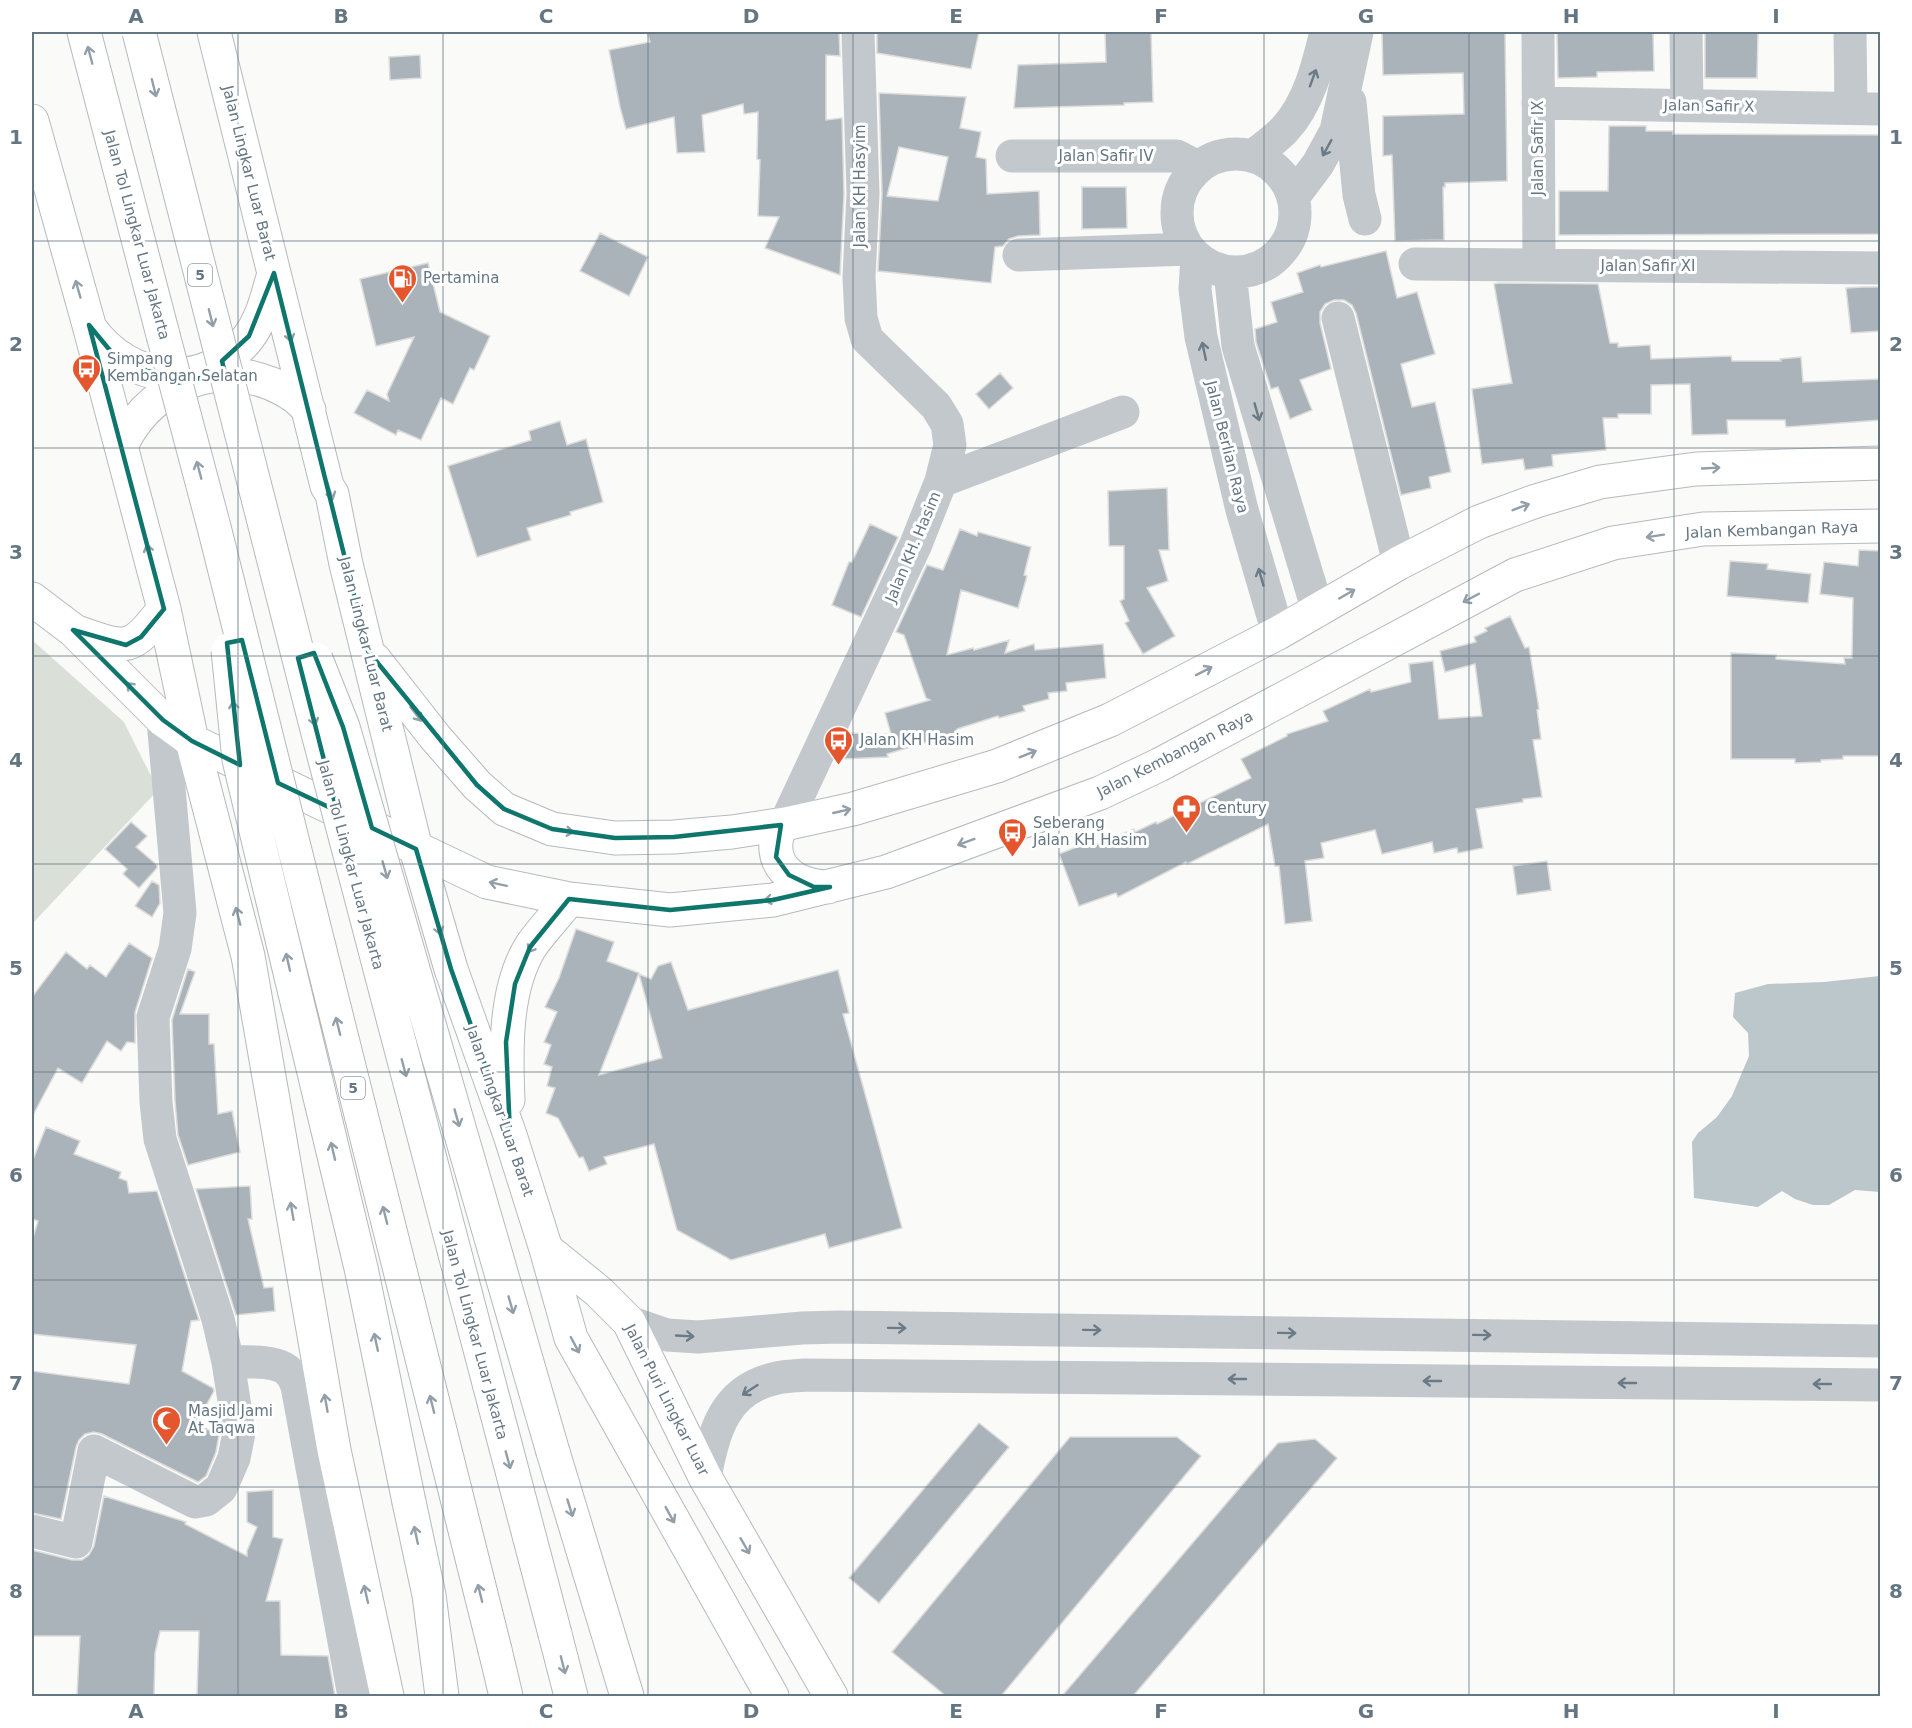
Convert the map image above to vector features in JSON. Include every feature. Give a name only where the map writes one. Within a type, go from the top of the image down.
[{"type":"main road","name":"Jalan Tol Lingkar Luar Jakarta","points":[[84,32],[214,527],[506,1696]]},
{"type":"main road","name":"Jalan Tol Lingkar Luar Jakarta","points":[[140,32],[261,518],[429,1164],[571,1696]]},
{"type":"main road","name":"Jalan Lingkar Luar Barat","points":[[214,32],[327,486],[332,494],[416,849],[451,969],[510,1135],[546,1249]]},
{"type":"main road","points":[[32,121],[164,609],[192,741],[248,957],[334,1450],[387,1696]]},
{"type":"main road","points":[[88,325],[99,341],[113,354],[147,371],[176,374],[204,369],[221,362],[249,336],[259,320],[274,273]]},
{"type":"main road","points":[[110,406],[123,442],[142,413],[162,394],[187,381],[214,375],[236,375],[272,384],[294,396],[312,422]]},
{"type":"main road","points":[[128,472],[143,440],[158,424],[190,403],[220,395],[251,395],[275,399],[312,422]]},
{"type":"main road","points":[[368,651],[435,737],[477,785],[504,809],[552,830],[615,838],[674,837],[732,832],[853,809],[997,766],[1110,720],[1278,633],[1400,563],[1479,522],[1536,501],[1600,482],[1696,469],[1881,464]]},
{"type":"main road","points":[[261,518],[343,727],[553,1452],[627,1696]]},
{"type":"main road","name":"Jalan Kembangan Raya","points":[[73,630],[163,720],[192,741],[416,849],[487,882],[569,899],[670,910],[773,900],[886,872],[1100,793],[1160,765],[1515,575],[1613,543],[1703,529],[1881,526]]},
{"type":"main road","points":[[214,527],[239,760],[361,1268],[429,1595],[442,1696]]},
{"type":"main road","points":[[32,599],[73,630],[105,642],[126,645],[141,637],[164,609]]},
{"type":"main road","points":[[355,820],[380,807],[391,794],[398,776]]},
{"type":"main road","points":[[783,824],[776,837],[776,857],[789,875],[814,886],[830,887]]},
{"type":"main road","points":[[510,1135],[506,1042],[515,984],[530,947],[569,899]]},
{"type":"main road","points":[[546,1249],[571,1338],[772,1696]]},
{"type":"main road","name":"Jalan Puri Lingkar Luar","points":[[546,1249],[599,1292],[628,1322],[705,1477],[831,1696]]},
{"type":"street","name":"Jalan KH Hasyim","points":[[858,32],[863,194],[859,298],[861,318],[867,339]]},
{"type":"street","points":[[1253,156],[1286,129],[1306,99],[1326,32]]},
{"type":"street","points":[[1294,196],[1318,164],[1336,131],[1357,32]]},
{"type":"street","name":"Jalan Safir IX","points":[[1538,32],[1539,265]]},
{"type":"street","points":[[1686,32],[1687,105]]},
{"type":"street","points":[[1850,32],[1866,108]]},
{"type":"street","points":[[1348,76],[1359,195],[1365,219]]},
{"type":"street","name":"Jalan Safir X","points":[[1538,103],[1866,108]]},
{"type":"street","points":[[1234,153],[1253,156],[1271,164],[1285,178],[1294,196],[1297,219],[1290,241],[1275,259],[1254,270],[1230,272],[1207,265],[1193,253],[1181,236],[1177,221],[1177,206],[1181,191],[1188,178],[1198,167],[1215,157],[1234,153]]},
{"type":"street","name":"Jalan Safir IV","points":[[1012,156],[1177,156],[1198,167]]},
{"type":"street","points":[[1019,255],[1193,253]]},
{"type":"street","name":"Jalan Berlian Raya","points":[[1193,253],[1203,348],[1242,510],[1278,633]]},
{"type":"street","name":"Jalan Safir XI","points":[[1415,264],[1881,268]]},
{"type":"street","points":[[1230,272],[1238,346],[1318,611]]},
{"type":"street","points":[[1338,318],[1400,563]]},
{"type":"street","name":"Jalan KH. Hasim","points":[[783,824],[811,772],[916,544],[941,481],[950,445],[947,424],[936,406],[867,339]]},
{"type":"street","points":[[941,481],[1123,412]]},
{"type":"street","points":[[32,1531],[76,1542],[94,1451],[195,1502],[206,1500],[221,1488],[234,1458],[238,1433],[228,1362],[218,1318],[160,1139],[156,1102],[153,1017],[175,949],[180,913],[163,720]]},
{"type":"street","points":[[628,1322],[668,1335],[698,1337],[839,1327],[1881,1341]]},
{"type":"street","points":[[1536,1382],[1537,1336]]},
{"type":"street","points":[[228,1362],[264,1362],[286,1369],[292,1374],[297,1386],[354,1696]]},
{"type":"street","points":[[705,1477],[712,1441],[720,1420],[734,1402],[752,1387],[776,1378],[805,1375],[1881,1385]]},
{"type":"highlighted area","points":[[274,273],[368,651],[477,785],[504,809],[552,829],[615,838],[674,837],[781,825],[776,857],[789,875],[814,887],[830,887],[773,900],[670,910],[569,899],[530,947],[515,984],[506,1042],[510,1135],[451,969],[416,849],[372,828],[343,727],[314,653],[298,658],[337,811],[278,783],[242,640],[227,643],[240,765],[192,741],[163,720],[73,630],[126,645],[141,637],[164,609],[89,325],[113,354],[147,371],[174,374],[176,383],[225,373],[222,361],[249,336]]},
{"type":"shaded area","points":[[32,640],[124,722],[158,790],[32,924]]},
{"type":"shaded area","points":[[1880,976],[1880,1192],[1855,1190],[1829,1205],[1813,1205],[1795,1199],[1782,1191],[1758,1207],[1694,1198],[1692,1142],[1698,1133],[1717,1117],[1732,1096],[1749,1056],[1748,1033],[1733,1017],[1735,993],[1768,984],[1824,982]]},
{"type":"building","points":[[647,32],[839,32],[840,56],[826,55],[826,120],[842,118],[844,194],[840,275],[765,248],[779,217],[758,216],[760,160],[757,159],[758,112],[744,114],[743,104],[702,115],[705,152],[677,153],[674,117],[626,129],[609,50],[650,42]]},
{"type":"building","points":[[877,32],[979,32],[971,69],[877,53]]},
{"type":"building","points":[[1105,32],[1151,32],[1153,102],[1014,108],[1018,65],[1106,62]]},
{"type":"building","points":[[1382,32],[1505,32],[1507,181],[1445,183],[1443,187],[1444,240],[1395,241],[1392,155],[1383,156],[1383,116],[1464,114],[1463,73],[1383,75]]},
{"type":"building","points":[[1557,32],[1653,32],[1654,71],[1597,72],[1597,77],[1558,78]]},
{"type":"building","points":[[1705,32],[1758,32],[1757,78],[1705,78]]},
{"type":"building","points":[[420,55],[421,78],[390,80],[389,57]]},
{"type":"building","points":[[879,93],[966,97],[960,128],[981,132],[976,157],[986,159],[987,194],[1039,191],[1040,235],[1018,236],[1009,239],[1003,246],[995,247],[991,283],[878,271],[882,194]],"holes":[[[899,147],[948,157],[938,201],[887,196]]]},
{"type":"building","points":[[1609,126],[1646,126],[1646,131],[1673,131],[1673,134],[1881,135],[1881,234],[1559,235],[1559,191],[1608,191]]},
{"type":"building","points":[[1082,187],[1126,187],[1127,228],[1082,229]]},
{"type":"building","points":[[600,233],[648,257],[629,296],[580,271]]},
{"type":"building","points":[[1386,251],[1397,298],[1417,292],[1435,354],[1401,364],[1412,407],[1435,402],[1451,472],[1429,477],[1431,488],[1401,495],[1356,313],[1352,305],[1344,300],[1334,300],[1325,304],[1320,312],[1320,323],[1331,369],[1300,380],[1312,410],[1290,419],[1278,387],[1271,389],[1256,342],[1255,329],[1277,322],[1271,302],[1303,292],[1297,273],[1320,265],[1321,267]]},
{"type":"building","points":[[428,263],[440,312],[490,336],[474,370],[470,368],[453,404],[441,398],[421,440],[398,430],[396,435],[354,413],[367,390],[389,401],[387,394],[414,337],[376,346],[360,279]]},
{"type":"building","points":[[1494,284],[1598,284],[1610,343],[1618,343],[1618,347],[1650,345],[1651,359],[1731,356],[1732,361],[1781,361],[1780,359],[1801,357],[1803,382],[1881,379],[1881,420],[1786,427],[1785,420],[1727,420],[1728,434],[1692,435],[1690,384],[1651,385],[1651,414],[1618,414],[1618,418],[1603,418],[1606,450],[1552,455],[1553,466],[1525,470],[1523,459],[1482,464],[1472,389],[1512,383]]},
{"type":"building","points":[[1879,287],[1881,331],[1851,333],[1846,288]]},
{"type":"building","points":[[1000,373],[1013,388],[989,409],[976,394]]},
{"type":"building","points":[[560,421],[567,445],[586,439],[603,502],[570,512],[571,515],[527,528],[531,540],[477,557],[448,466],[531,440],[529,431]]},
{"type":"building","points":[[1167,488],[1169,550],[1159,550],[1168,581],[1147,588],[1175,636],[1143,654],[1125,623],[1129,621],[1120,601],[1124,599],[1124,546],[1109,546],[1108,491]]},
{"type":"building","points":[[870,524],[898,537],[861,617],[832,605],[849,562],[852,562]]},
{"type":"building","points":[[960,529],[977,536],[978,532],[1031,547],[1024,575],[1027,576],[1018,608],[961,590],[947,655],[1009,640],[1005,653],[1034,644],[1035,650],[1103,644],[1106,678],[1066,683],[1067,691],[1048,693],[1049,699],[1023,706],[1025,711],[999,718],[998,716],[957,729],[958,733],[887,754],[888,757],[842,759],[842,746],[848,733],[891,734],[885,713],[930,700],[926,698],[904,635],[896,632],[927,565],[943,570]]},
{"type":"building","points":[[1859,550],[1881,551],[1881,756],[1843,756],[1843,759],[1795,763],[1795,759],[1731,759],[1731,653],[1776,655],[1776,659],[1845,664],[1844,658],[1852,658],[1853,598],[1820,594],[1824,562],[1858,566]]},
{"type":"building","points":[[1730,561],[1768,564],[1767,569],[1811,574],[1808,603],[1727,596]]},
{"type":"building","points":[[1510,616],[1525,648],[1529,647],[1539,709],[1537,710],[1541,739],[1533,740],[1542,797],[1476,809],[1483,848],[1458,853],[1457,848],[1434,853],[1432,842],[1382,854],[1375,830],[1321,843],[1324,858],[1305,861],[1312,921],[1285,924],[1279,866],[1275,866],[1268,824],[1118,897],[1116,893],[1079,906],[1059,854],[1089,842],[1091,847],[1134,829],[1135,832],[1156,822],[1157,824],[1251,778],[1241,759],[1287,734],[1328,721],[1323,711],[1370,689],[1371,692],[1411,682],[1409,664],[1433,661],[1439,719],[1482,716],[1475,664],[1445,672],[1440,651],[1476,642],[1474,637],[1487,631],[1485,628]]},
{"type":"building","points":[[131,822],[147,836],[136,847],[157,865],[157,868],[139,888],[123,874],[127,869],[105,849]]},
{"type":"building","points":[[1547,861],[1551,890],[1517,895],[1513,866]]},
{"type":"building","points":[[152,881],[159,885],[160,903],[152,917],[135,906]]},
{"type":"building","points":[[576,929],[614,942],[607,961],[639,973],[599,1075],[662,1058],[639,974],[651,979],[658,966],[671,962],[688,1010],[838,970],[849,1013],[843,1014],[902,1228],[829,1248],[825,1234],[731,1260],[677,1230],[654,1144],[604,1157],[607,1164],[589,1171],[583,1157],[579,1158],[558,1118],[546,1113],[555,1088],[547,1086],[552,1067],[544,1064],[551,1045],[544,1042],[557,1012],[545,1007],[559,978]]},
{"type":"building","points":[[129,943],[152,958],[135,1012],[135,1043],[127,1042],[121,1051],[107,1041],[82,1083],[58,1068],[32,1117],[32,997],[66,952],[87,969],[90,965],[106,977]]},
{"type":"building","points":[[188,969],[195,972],[180,1014],[209,1014],[209,1044],[214,1044],[218,1114],[232,1111],[240,1152],[188,1165],[178,1135],[172,1020]]},
{"type":"building","points":[[46,1127],[80,1141],[74,1154],[121,1172],[119,1178],[127,1181],[129,1193],[157,1191],[199,1320],[191,1321],[182,1371],[213,1388],[214,1391],[196,1424],[219,1435],[216,1452],[206,1476],[198,1482],[102,1434],[94,1432],[85,1434],[76,1447],[61,1519],[32,1513],[32,1371],[129,1384],[136,1345],[32,1334],[32,1241],[38,1221],[32,1219],[32,1162]]},
{"type":"building","points":[[250,1186],[252,1219],[248,1219],[264,1288],[273,1287],[275,1311],[236,1315],[196,1189]]},
{"type":"building","points":[[979,1423],[1009,1447],[879,1603],[849,1578]]},
{"type":"building","points":[[1070,1437],[1177,1437],[1201,1456],[1001,1696],[946,1696],[892,1652]]},
{"type":"building","points":[[1315,1439],[1337,1458],[1133,1696],[1062,1696],[1278,1443]]},
{"type":"building","points":[[273,1490],[273,1537],[283,1539],[266,1601],[280,1601],[281,1655],[328,1656],[335,1696],[197,1696],[199,1631],[160,1631],[155,1653],[154,1696],[77,1696],[80,1636],[32,1636],[32,1550],[72,1560],[82,1560],[89,1555],[94,1546],[104,1496],[186,1522],[185,1524],[247,1556],[257,1527],[247,1522],[247,1492]]},
{"type":"place","name":"Pertamina","points":[[402,304]]},
{"type":"place","name":"Simpang Kembangan Selatan","points":[[86,394]]},
{"type":"place","name":"Jalan KH Hasim","points":[[839,766]]},
{"type":"place","name":"Century","points":[[1186,834]]},
{"type":"place","name":"Seberang Jalan KH Hasim","points":[[1012,858]]},
{"type":"place","name":"Masjid Jami At Taqwa","points":[[167,1446]]}]
